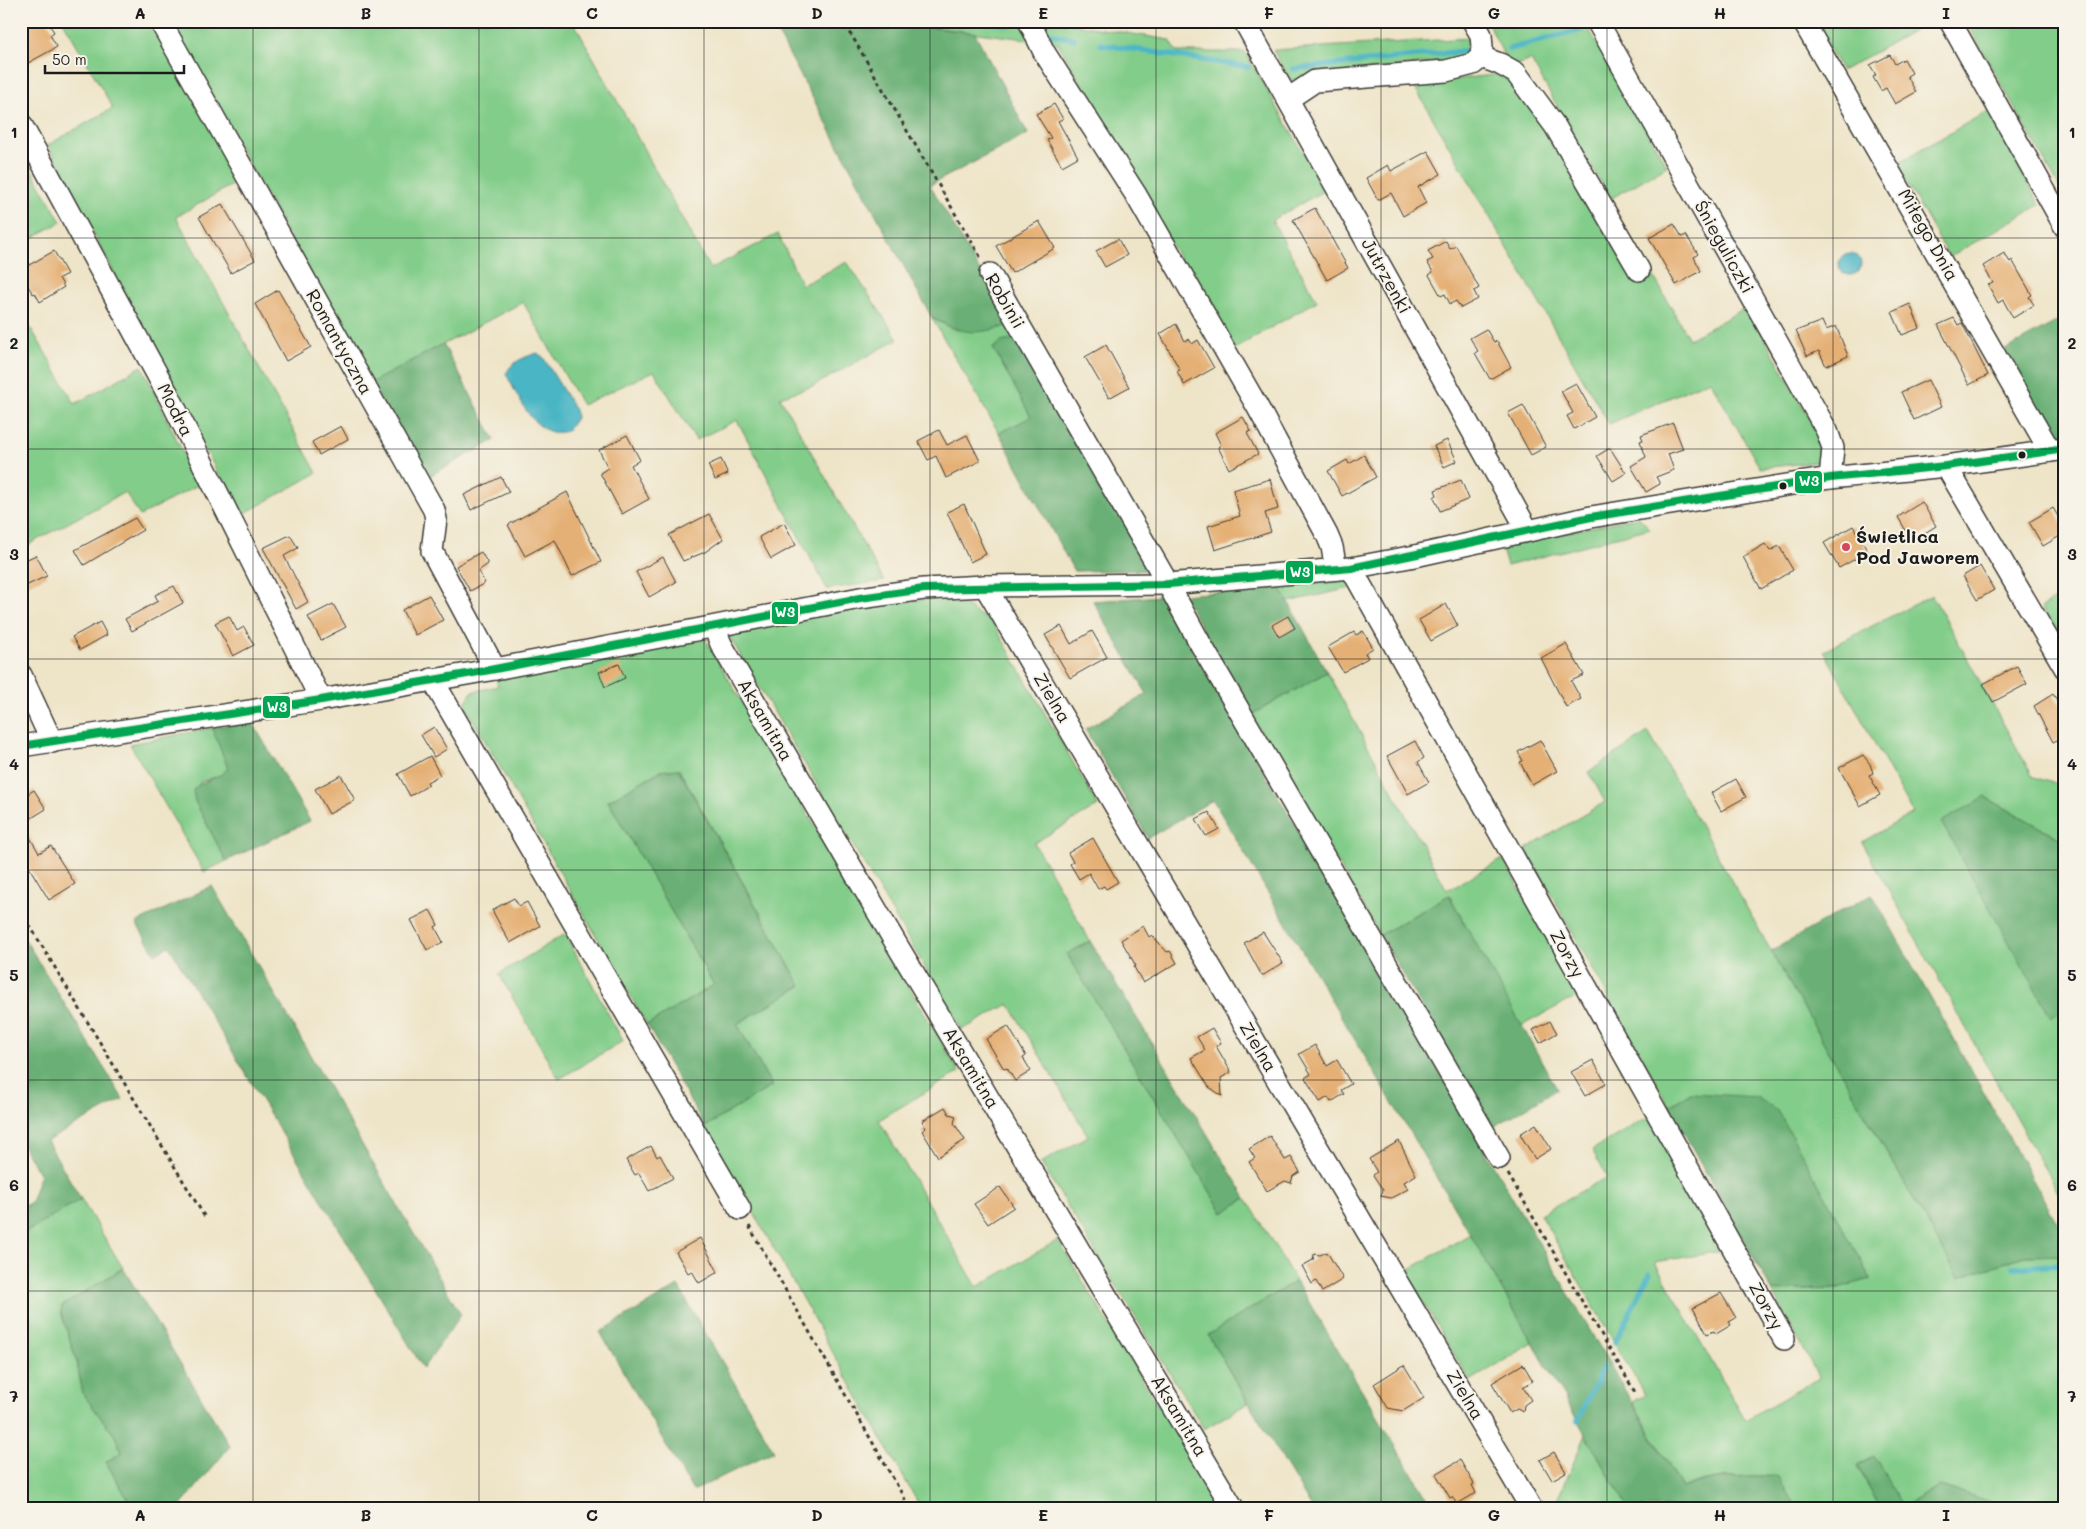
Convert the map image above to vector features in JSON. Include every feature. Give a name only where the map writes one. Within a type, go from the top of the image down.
[{"type":"street","name":"Romantyczna","points":[[160,21],[434,510],[436,519],[432,551],[495,669]]},
{"type":"street","name":"Zorzy","points":[[1029,21],[1044,52],[1136,195],[1257,406],[1343,568],[1784,1338]]},
{"type":"street","name":"Jutrzenki","points":[[1244,21],[1528,531]]},
{"type":"street","name":"Śnieguliczki","points":[[1597,21],[1827,430],[1833,448],[1830,478]]},
{"type":"street","name":"Miłego Dnia","points":[[1803,21],[2057,450]]},
{"type":"street","points":[[1950,21],[2065,227]]},
{"type":"street","points":[[1477,28],[1481,57]]},
{"type":"street","points":[[1288,99],[1315,81],[1446,71],[1473,64],[1481,57]]},
{"type":"street","points":[[1481,57],[1500,64],[1516,73],[1556,126],[1639,270]]},
{"type":"street","name":"Modra","points":[[21,124],[170,398],[322,700]]},
{"type":"street","name":"Robinii","points":[[990,274],[1205,652],[1499,1158]]},
{"type":"street","points":[[21,746],[322,700],[495,669],[860,598],[924,589],[985,586],[1168,584],[1343,568],[1415,556],[1591,517],[1830,478],[1946,466],[2057,450]]},
{"type":"street","points":[[1946,466],[2065,668]]},
{"type":"street","name":"Zielna","points":[[985,586],[1532,1508]]},
{"type":"street","name":"Aksamitna","points":[[714,627],[721,644],[894,940],[1233,1508]]},
{"type":"street","points":[[21,675],[52,742]]},
{"type":"street","points":[[432,680],[740,1210]]},
{"type":"path","name":"Robinii","points":[[838,21],[852,36],[990,274]]},
{"type":"path","points":[[21,911],[206,1219]]},
{"type":"path","points":[[1499,1158],[1636,1394]]},
{"type":"path","points":[[740,1210],[910,1508]]},
{"type":"green space","points":[[63,21],[153,21],[242,179],[176,217],[317,473],[240,516],[48,145],[113,108]]},
{"type":"green space","points":[[169,21],[573,21],[710,269],[778,234],[802,285],[847,262],[898,339],[813,386],[780,397],[884,581],[827,589],[737,420],[696,440],[654,371],[582,405],[523,302],[371,383]]},
{"type":"green space","points":[[771,21],[881,21],[975,33],[1028,134],[930,185],[1011,325],[988,331],[971,332],[954,328],[932,318]]},
{"type":"green space","points":[[881,21],[1053,21],[1170,40],[1177,52],[1245,52],[1325,190],[1272,220],[1317,301],[1231,351],[1058,43]]},
{"type":"green space","points":[[1487,21],[1584,21],[1667,166],[1610,199],[1531,60],[1510,67]]},
{"type":"green space","points":[[1814,21],[1930,21],[1842,71]]},
{"type":"green space","points":[[1966,21],[2065,21],[2065,197]]},
{"type":"green space","points":[[1470,38],[1470,50],[1462,59],[1290,80],[1273,50]]},
{"type":"green space","points":[[1503,70],[1567,154],[1640,282],[1653,275],[1689,339],[1747,307],[1825,446],[1817,462],[1760,468],[1710,380],[1609,424],[1413,84],[1493,75]]},
{"type":"green space","points":[[1988,111],[2040,205],[1949,257],[1896,164]]},
{"type":"green space","points":[[21,151],[61,222],[21,244]]},
{"type":"green space","points":[[21,311],[75,404],[142,366],[198,485],[140,516],[125,492],[24,547],[21,543]]},
{"type":"green space","points":[[2065,317],[2065,434],[2049,436],[2003,351]]},
{"type":"green space","points":[[932,318],[955,330],[1011,325],[1024,340],[993,348],[1032,418],[999,433]]},
{"type":"green space","points":[[1015,339],[1154,570],[1074,571],[999,433],[1031,417],[993,348],[1001,342]]},
{"type":"green space","points":[[443,344],[495,440],[424,479],[371,383]]},
{"type":"green space","points":[[1638,517],[1650,528],[1507,566],[1501,546]]},
{"type":"green space","points":[[1346,577],[1351,588],[1288,602],[1280,587]]},
{"type":"green space","points":[[1280,587],[1327,672],[1251,715],[1183,595]]},
{"type":"green space","points":[[2065,593],[2065,649],[2041,608]]},
{"type":"green space","points":[[1932,595],[2033,777],[2061,785],[2065,783],[2065,841],[1985,797],[2051,1016],[2065,1010],[2065,1205],[1862,842],[1913,813],[1824,651]]},
{"type":"green space","points":[[1161,596],[1682,1488],[1729,1478],[1753,1476],[1778,1477],[1796,1508],[1628,1508],[1470,1234],[1213,800],[1148,838],[1085,729],[1147,694],[1093,601]]},
{"type":"green space","points":[[945,597],[962,604],[993,623],[1098,806],[1034,843],[1090,941],[1067,954],[1223,1213],[1246,1198],[1296,1281],[1208,1335],[1248,1403],[1204,1429],[1041,1163],[1088,1136],[1009,1004],[962,1030],[729,636],[841,609]]},
{"type":"green space","points":[[705,639],[959,1072],[879,1120],[977,1287],[1058,1240],[1220,1508],[921,1508],[705,1127],[772,1086],[737,1024],[801,986],[679,769],[660,771],[608,801],[714,985],[647,1025],[464,704],[472,692],[498,686],[495,676]]},
{"type":"green space","points":[[1327,672],[1447,890],[1503,859],[1579,995],[1521,1026],[1449,895],[1380,935],[1251,715]]},
{"type":"green space","points":[[251,720],[310,821],[226,861],[195,801],[193,790],[197,786],[220,775],[228,768],[212,728]]},
{"type":"green space","points":[[212,728],[229,768],[224,774],[200,782],[195,801],[226,861],[204,872],[130,744]]},
{"type":"green space","points":[[1648,732],[1771,951],[1959,1278],[2024,1256],[2065,1255],[2065,1508],[1995,1508],[1992,1502],[1940,1486],[1902,1507],[1857,1466],[1881,1508],[1796,1508],[1777,1477],[1729,1477],[1705,1481],[1682,1488],[1633,1402],[1645,1395],[1540,1214],[1607,1177],[1592,1150],[1648,1117],[1723,1251],[1655,1262],[1745,1420],[1819,1378],[1772,1291],[1834,1289],[1871,1278],[1691,1093],[1669,1106],[1526,849],[1605,802],[1589,772]]},
{"type":"green space","points":[[678,769],[801,986],[737,1024],[772,1086],[705,1127],[647,1025],[714,985],[608,801],[660,771]]},
{"type":"green space","points":[[1985,797],[2065,841],[2065,1010],[2051,1017],[1941,822]]},
{"type":"green space","points":[[212,886],[461,1315],[423,1368],[169,946],[155,954],[136,923]]},
{"type":"green space","points":[[1872,894],[2065,1237],[2065,1255],[2024,1256],[1959,1278],[1771,951]]},
{"type":"green space","points":[[1449,895],[1557,1089],[1492,1128],[1380,935]]},
{"type":"green space","points":[[21,933],[123,1099],[47,1141],[81,1199],[21,1235],[21,1208],[31,1202],[40,1175],[21,1143]]},
{"type":"green space","points":[[565,934],[623,1041],[559,1079],[499,974]]},
{"type":"green space","points":[[1090,941],[1246,1198],[1223,1213],[1067,954]]},
{"type":"green space","points":[[1691,1093],[1756,1097],[1778,1111],[1871,1279],[1834,1289],[1772,1291],[1669,1106]]},
{"type":"green space","points":[[81,1199],[123,1268],[62,1306],[61,1312],[76,1359],[83,1394],[115,1436],[122,1452],[106,1462],[133,1508],[21,1508],[21,1235]]},
{"type":"green space","points":[[1470,1234],[1533,1343],[1470,1381],[1405,1272]]},
{"type":"green space","points":[[123,1268],[230,1446],[179,1508],[133,1508],[106,1462],[122,1452],[115,1436],[83,1394],[76,1359],[61,1312],[62,1306]]},
{"type":"green space","points":[[1296,1281],[1433,1508],[1312,1508],[1208,1335]]},
{"type":"green space","points":[[678,1286],[774,1451],[693,1491],[600,1332]]},
{"type":"green space","points":[[1586,1435],[1628,1508],[1553,1508]]},
{"type":"green space","points":[[1874,1456],[1902,1507],[1940,1486],[1992,1502],[1995,1508],[1881,1508],[1857,1465]]},
{"type":"water","points":[[1850,253],[1858,256],[1861,264],[1858,272],[1850,275],[1842,272],[1839,264],[1842,256]]},
{"type":"water","points":[[537,353],[543,357],[575,410],[576,418],[567,431],[552,432],[544,429],[537,423],[524,408],[506,374],[515,363]]},
{"type":"building","points":[[21,21],[47,21],[54,32],[50,35],[57,47],[28,63],[21,51]]},
{"type":"building","points":[[1890,55],[1895,64],[1904,59],[1912,73],[1907,76],[1916,92],[1895,104],[1886,88],[1881,91],[1873,77],[1876,75],[1870,65]]},
{"type":"building","points":[[1054,104],[1063,119],[1058,121],[1078,157],[1062,166],[1047,140],[1051,138],[1036,114]]},
{"type":"building","points":[[1428,151],[1441,174],[1418,187],[1426,203],[1403,216],[1391,193],[1378,200],[1366,178],[1388,165],[1391,171]]},
{"type":"building","points":[[222,204],[255,260],[231,273],[199,217]]},
{"type":"building","points":[[1315,208],[1348,268],[1327,280],[1293,220]]},
{"type":"building","points":[[1039,221],[1055,248],[1012,273],[996,246]]},
{"type":"building","points":[[1674,224],[1682,237],[1686,235],[1698,254],[1694,257],[1701,271],[1676,285],[1649,238]]},
{"type":"building","points":[[1118,239],[1127,255],[1105,267],[1096,251]]},
{"type":"building","points":[[1446,241],[1450,249],[1456,246],[1479,288],[1474,291],[1478,299],[1461,308],[1456,301],[1450,304],[1445,294],[1441,296],[1429,275],[1433,272],[1427,262],[1433,259],[1428,251]]},
{"type":"building","points":[[54,251],[67,274],[59,278],[64,287],[40,302],[23,278],[26,276],[22,269]]},
{"type":"building","points":[[2004,253],[2010,262],[2012,260],[2032,295],[2029,297],[2034,305],[2013,318],[2003,300],[1998,303],[1988,285],[1993,283],[1983,266]]},
{"type":"building","points":[[278,290],[311,347],[286,361],[255,304]]},
{"type":"building","points":[[1910,304],[1920,328],[1902,335],[1892,312]]},
{"type":"building","points":[[1954,318],[1958,325],[1962,323],[1988,375],[1969,385],[1938,325]]},
{"type":"building","points":[[1822,321],[1826,330],[1836,326],[1848,356],[1826,366],[1819,351],[1807,356],[1796,331]]},
{"type":"building","points":[[1176,324],[1185,341],[1189,339],[1192,344],[1198,340],[1214,368],[1184,385],[1177,371],[1180,370],[1160,334]]},
{"type":"building","points":[[1486,329],[1494,342],[1497,341],[1511,367],[1490,379],[1475,353],[1478,351],[1470,338]]},
{"type":"building","points":[[1106,345],[1129,387],[1109,398],[1085,357]]},
{"type":"building","points":[[1928,380],[1941,407],[1914,420],[1901,392]]},
{"type":"building","points":[[1576,383],[1595,417],[1574,429],[1567,416],[1573,413],[1561,391]]},
{"type":"building","points":[[1523,405],[1546,447],[1531,455],[1508,413]]},
{"type":"building","points":[[1243,417],[1251,431],[1247,433],[1258,454],[1229,469],[1218,447],[1221,445],[1215,433]]},
{"type":"building","points":[[1673,423],[1683,449],[1668,454],[1674,470],[1656,477],[1660,484],[1646,492],[1631,466],[1646,457],[1640,441],[1643,440],[1641,435]]},
{"type":"building","points":[[341,426],[348,439],[319,455],[312,442]]},
{"type":"building","points":[[939,430],[947,445],[967,435],[980,461],[946,478],[936,456],[928,460],[918,441]]},
{"type":"building","points":[[627,435],[640,460],[631,465],[649,499],[622,514],[600,473],[608,468],[599,450]]},
{"type":"building","points":[[1447,440],[1457,461],[1444,467],[1434,446]]},
{"type":"building","points":[[1610,448],[1626,473],[1613,481],[1597,456]]},
{"type":"building","points":[[1364,455],[1376,477],[1342,496],[1328,471],[1347,460],[1349,464]]},
{"type":"building","points":[[721,459],[728,474],[715,480],[708,465]]},
{"type":"building","points":[[501,477],[509,492],[471,510],[464,495]]},
{"type":"building","points":[[1270,479],[1278,509],[1265,513],[1271,532],[1215,550],[1208,526],[1240,516],[1233,490]]},
{"type":"building","points":[[1461,480],[1469,499],[1440,511],[1434,497],[1437,495],[1435,490]]},
{"type":"building","points":[[567,492],[601,562],[572,576],[555,540],[525,556],[508,525]]},
{"type":"building","points":[[1922,502],[1936,526],[1912,541],[1898,517]]},
{"type":"building","points":[[964,504],[986,554],[970,562],[947,512]]},
{"type":"building","points":[[2053,508],[2065,528],[2065,533],[2043,546],[2029,522]]},
{"type":"building","points":[[709,514],[723,539],[705,552],[683,561],[669,535]]},
{"type":"building","points":[[135,518],[143,530],[84,565],[75,550]]},
{"type":"building","points":[[784,523],[796,545],[771,559],[759,537]]},
{"type":"building","name":"Świetlica Pod Jaworem","points":[[1853,526],[1868,552],[1839,568],[1824,543]]},
{"type":"building","points":[[290,535],[298,548],[284,556],[308,602],[296,609],[263,548]]},
{"type":"building","points":[[1765,544],[1770,551],[1779,546],[1793,570],[1761,589],[1743,557]]},
{"type":"building","points":[[481,552],[488,564],[478,571],[485,583],[470,591],[456,566]]},
{"type":"building","points":[[36,555],[47,576],[21,588],[21,562]]},
{"type":"building","points":[[663,557],[676,582],[649,597],[636,572]]},
{"type":"building","points":[[1980,566],[1994,590],[1977,600],[1963,576]]},
{"type":"building","points":[[174,586],[183,603],[132,631],[125,619],[158,601],[155,595]]},
{"type":"building","points":[[429,595],[443,620],[415,635],[402,610]]},
{"type":"building","points":[[333,604],[346,627],[321,640],[308,617]]},
{"type":"building","points":[[1446,604],[1458,626],[1431,641],[1419,620]]},
{"type":"building","points":[[229,616],[237,631],[244,627],[254,645],[233,656],[215,623]]},
{"type":"building","points":[[1288,616],[1295,628],[1279,637],[1272,625]]},
{"type":"building","points":[[100,622],[107,635],[80,650],[72,637]]},
{"type":"building","points":[[1061,626],[1071,644],[1092,631],[1107,657],[1070,678],[1045,635]]},
{"type":"building","points":[[1363,631],[1373,648],[1365,653],[1368,658],[1343,672],[1328,647],[1354,632],[1356,635]]},
{"type":"building","points":[[1566,644],[1584,675],[1571,681],[1581,699],[1566,707],[1541,658]]},
{"type":"building","points":[[619,664],[625,678],[605,687],[599,672]]},
{"type":"building","points":[[2017,666],[2027,684],[1993,702],[1983,684]]},
{"type":"building","points":[[2053,694],[2065,712],[2065,736],[2053,742],[2034,706]]},
{"type":"building","points":[[434,727],[447,749],[434,757],[421,735]]},
{"type":"building","points":[[1540,740],[1557,771],[1532,785],[1520,762],[1523,761],[1518,752]]},
{"type":"building","points":[[1415,741],[1424,758],[1418,762],[1429,782],[1408,794],[1387,756]]},
{"type":"building","points":[[1863,755],[1870,764],[1873,773],[1869,775],[1880,795],[1860,806],[1839,768]]},
{"type":"building","points":[[430,756],[440,775],[427,782],[429,785],[410,796],[398,774]]},
{"type":"building","points":[[341,775],[355,800],[329,814],[315,789]]},
{"type":"building","points":[[1736,779],[1746,797],[1721,811],[1711,793]]},
{"type":"building","points":[[34,790],[46,809],[22,824],[39,853],[51,846],[75,884],[49,900],[21,854],[21,798]]},
{"type":"building","points":[[1209,812],[1219,829],[1206,836],[1196,819]]},
{"type":"building","points":[[1093,838],[1118,882],[1106,889],[1104,886],[1098,889],[1089,873],[1079,879],[1070,864],[1073,862],[1068,853]]},
{"type":"building","points":[[514,898],[519,906],[527,902],[540,926],[510,943],[492,910]]},
{"type":"building","points":[[430,910],[438,925],[435,927],[443,942],[427,950],[411,920]]},
{"type":"building","points":[[1143,926],[1149,937],[1152,935],[1167,952],[1170,951],[1177,963],[1143,983],[1134,967],[1136,966],[1121,940]]},
{"type":"building","points":[[1263,932],[1283,963],[1262,976],[1244,943]]},
{"type":"building","points":[[1550,1021],[1557,1033],[1540,1043],[1533,1030]]},
{"type":"building","points":[[1008,1026],[1026,1056],[1023,1058],[1031,1071],[1015,1081],[1007,1068],[1004,1069],[986,1039]]},
{"type":"building","points":[[1212,1028],[1221,1043],[1216,1046],[1231,1072],[1221,1078],[1222,1096],[1209,1087],[1191,1058],[1205,1050],[1197,1037]]},
{"type":"building","points":[[1315,1045],[1327,1066],[1337,1060],[1351,1084],[1341,1090],[1344,1094],[1331,1102],[1328,1097],[1320,1102],[1305,1078],[1311,1074],[1299,1054]]},
{"type":"building","points":[[1593,1060],[1606,1084],[1585,1096],[1571,1072]]},
{"type":"building","points":[[945,1107],[949,1114],[956,1116],[954,1123],[965,1140],[938,1157],[922,1131],[926,1128],[922,1121]]},
{"type":"building","points":[[1536,1124],[1551,1149],[1535,1159],[1520,1134]]},
{"type":"building","points":[[1270,1136],[1285,1160],[1291,1157],[1300,1172],[1293,1176],[1291,1183],[1285,1181],[1267,1191],[1249,1162],[1255,1158],[1249,1149]]},
{"type":"building","points":[[1399,1141],[1416,1175],[1404,1182],[1408,1189],[1391,1198],[1381,1196],[1383,1190],[1373,1175],[1377,1172],[1369,1159]]},
{"type":"building","points":[[651,1146],[657,1157],[660,1155],[673,1178],[649,1191],[639,1173],[635,1175],[626,1160]]},
{"type":"building","points":[[1000,1187],[1014,1207],[988,1224],[974,1204]]},
{"type":"building","points":[[700,1238],[718,1272],[699,1283],[692,1271],[688,1273],[676,1252]]},
{"type":"building","points":[[1327,1252],[1343,1279],[1322,1292],[1316,1281],[1312,1284],[1302,1266],[1313,1260],[1314,1254],[1320,1255]]},
{"type":"building","points":[[1721,1293],[1736,1318],[1729,1322],[1731,1325],[1716,1334],[1714,1331],[1707,1334],[1693,1308]]},
{"type":"building","points":[[1523,1364],[1533,1381],[1523,1387],[1531,1400],[1524,1405],[1523,1412],[1517,1409],[1510,1413],[1492,1383]]},
{"type":"building","points":[[1404,1365],[1424,1398],[1403,1411],[1388,1408],[1374,1384]]},
{"type":"building","points":[[1554,1452],[1566,1472],[1552,1480],[1540,1460]]},
{"type":"building","points":[[1460,1460],[1474,1484],[1472,1485],[1476,1493],[1457,1504],[1452,1497],[1450,1498],[1436,1474]]},
{"type":"waterway","points":[[978,21],[1009,25]]},
{"type":"waterway","points":[[1509,49],[1581,30]]},
{"type":"waterway","points":[[1042,32],[1074,39]]},
{"type":"waterway","points":[[1100,44],[1248,67]]},
{"type":"waterway","points":[[1293,69],[1464,51]]},
{"type":"waterway","points":[[2014,1267],[2065,1265]]},
{"type":"waterway","points":[[1615,1342],[1650,1273]]},
{"type":"waterway","points":[[1578,1420],[1603,1367]]},
{"type":"transit line","name":"W3","points":[[21,746],[321,700],[495,669],[860,598],[924,589],[1168,584],[1351,568],[1591,517],[1830,478],[1946,466],[2065,449]]},
{"type":"place","name":"Świetlica Pod Jaworem","points":[[1846,547]]}]
